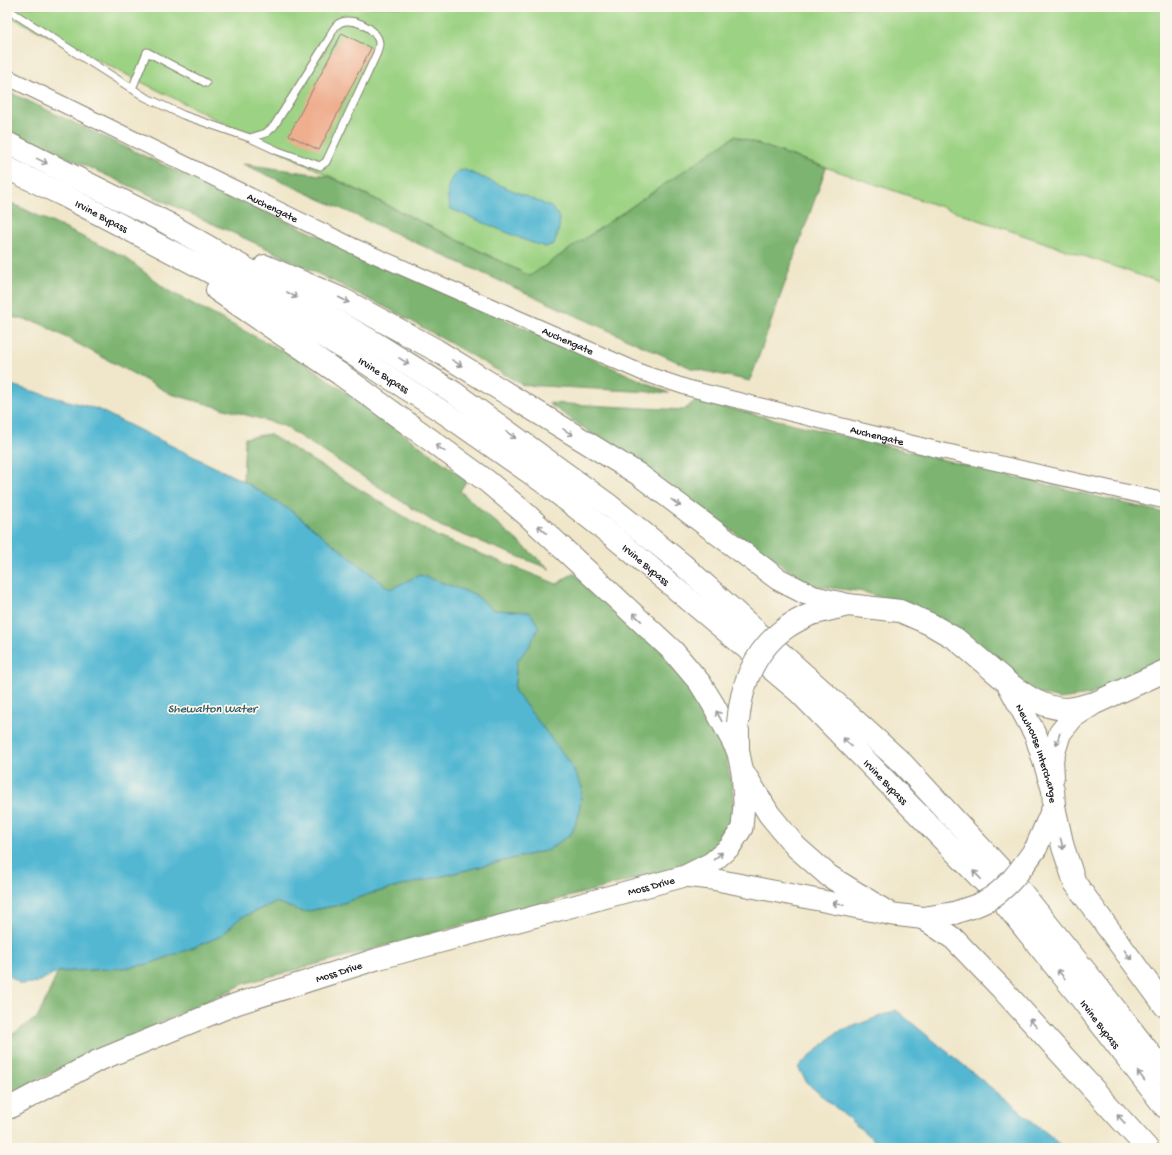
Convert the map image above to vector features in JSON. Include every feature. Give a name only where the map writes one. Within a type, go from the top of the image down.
[{"type":"main road","name":"Irvine Bypass","points":[[7,143],[167,223],[375,343],[453,392],[610,506],[682,564],[902,763],[1019,889],[1165,1073]]},
{"type":"main road","name":"Irvine Bypass","points":[[7,168],[63,195],[237,286],[340,346],[446,414],[546,484],[614,537],[799,692],[1001,899],[1080,997],[1165,1107]]},
{"type":"main road","points":[[63,195],[208,284],[281,333],[488,482],[527,515],[673,651],[700,683],[740,761]]},
{"type":"main road","points":[[167,223],[342,299],[436,350],[638,474],[778,579],[812,597],[848,605]]},
{"type":"main road","name":"Newhouse Interchange","points":[[848,605],[900,610],[930,624],[956,639],[1007,682],[1036,736],[1054,798],[1036,848],[1006,887],[984,902],[954,913],[923,918],[890,914],[829,876],[796,846],[769,814],[740,761],[738,723],[739,710],[746,682],[753,665],[766,645],[787,627],[811,614],[848,605]]},
{"type":"main road","points":[[1165,672],[1095,703],[1073,717],[1060,733],[1052,759],[1054,798],[1063,847],[1075,883],[1165,1006]]},
{"type":"main road","points":[[1007,682],[1033,700],[1053,707],[1066,709],[1095,703]]},
{"type":"main road","name":"Moss Drive","points":[[7,1109],[97,1061],[236,1004],[377,959],[685,876],[711,862],[730,847],[742,828],[744,803],[740,761]]},
{"type":"main road","name":"Moss Drive","points":[[685,876],[712,879],[890,914]]},
{"type":"main road","points":[[923,918],[954,939],[1002,989],[1147,1148]]},
{"type":"street","name":"Auchengate","points":[[7,77],[352,245],[643,373],[688,388],[804,417],[935,449],[1165,501]]},
{"type":"lane","points":[[7,9],[145,97],[183,115],[250,138],[278,151],[320,166],[326,162],[377,53],[379,43],[376,35],[366,27],[355,22],[342,21],[336,26],[274,126],[266,133],[250,138]]},
{"type":"lane","points":[[132,89],[147,52],[206,83]]},
{"type":"green space","points":[[7,7],[1165,7],[1165,284],[735,136],[530,276],[7,15]]},
{"type":"green space","points":[[7,91],[210,187],[669,393],[523,385],[401,315],[266,248],[7,130]]},
{"type":"green space","points":[[735,136],[826,168],[750,381],[691,368],[243,164],[328,176],[530,276]]},
{"type":"green space","points":[[7,201],[125,257],[167,290],[305,363],[467,480],[460,491],[550,569],[440,526],[282,425],[171,394],[39,323],[7,316]]},
{"type":"green space","points":[[697,399],[711,404],[1165,513],[1165,663],[1090,695],[1060,699],[1035,693],[939,618],[864,592],[810,585],[548,403],[684,410]]},
{"type":"green space","points":[[269,434],[438,537],[557,584],[573,573],[673,658],[701,697],[726,757],[733,793],[733,816],[725,839],[706,856],[662,872],[246,983],[30,1083],[7,1097],[7,1038],[38,1017],[58,972],[122,968],[149,964],[221,936],[240,918],[276,902],[303,912],[334,906],[369,894],[548,850],[572,833],[579,814],[582,787],[570,763],[514,690],[517,661],[530,645],[530,612],[493,610],[474,594],[420,575],[390,589],[293,512],[243,481],[245,438]]},
{"type":"water","points":[[465,170],[549,206],[554,210],[559,218],[559,228],[554,244],[545,247],[527,241],[451,209],[447,193],[449,184],[451,179],[458,171]]},
{"type":"water","name":"Shewalton Water","points":[[7,384],[97,409],[243,481],[293,512],[390,589],[420,575],[474,594],[493,610],[530,612],[539,627],[530,645],[517,661],[514,690],[570,763],[582,787],[579,814],[572,833],[548,850],[369,894],[334,906],[303,912],[276,902],[240,918],[221,936],[149,964],[122,968],[58,972],[35,983],[20,984],[7,973]]},
{"type":"water","points":[[896,1010],[1065,1148],[883,1148],[807,1083],[798,1067],[836,1033]]},
{"type":"building","points":[[342,33],[371,48],[319,150],[289,135]]}]
